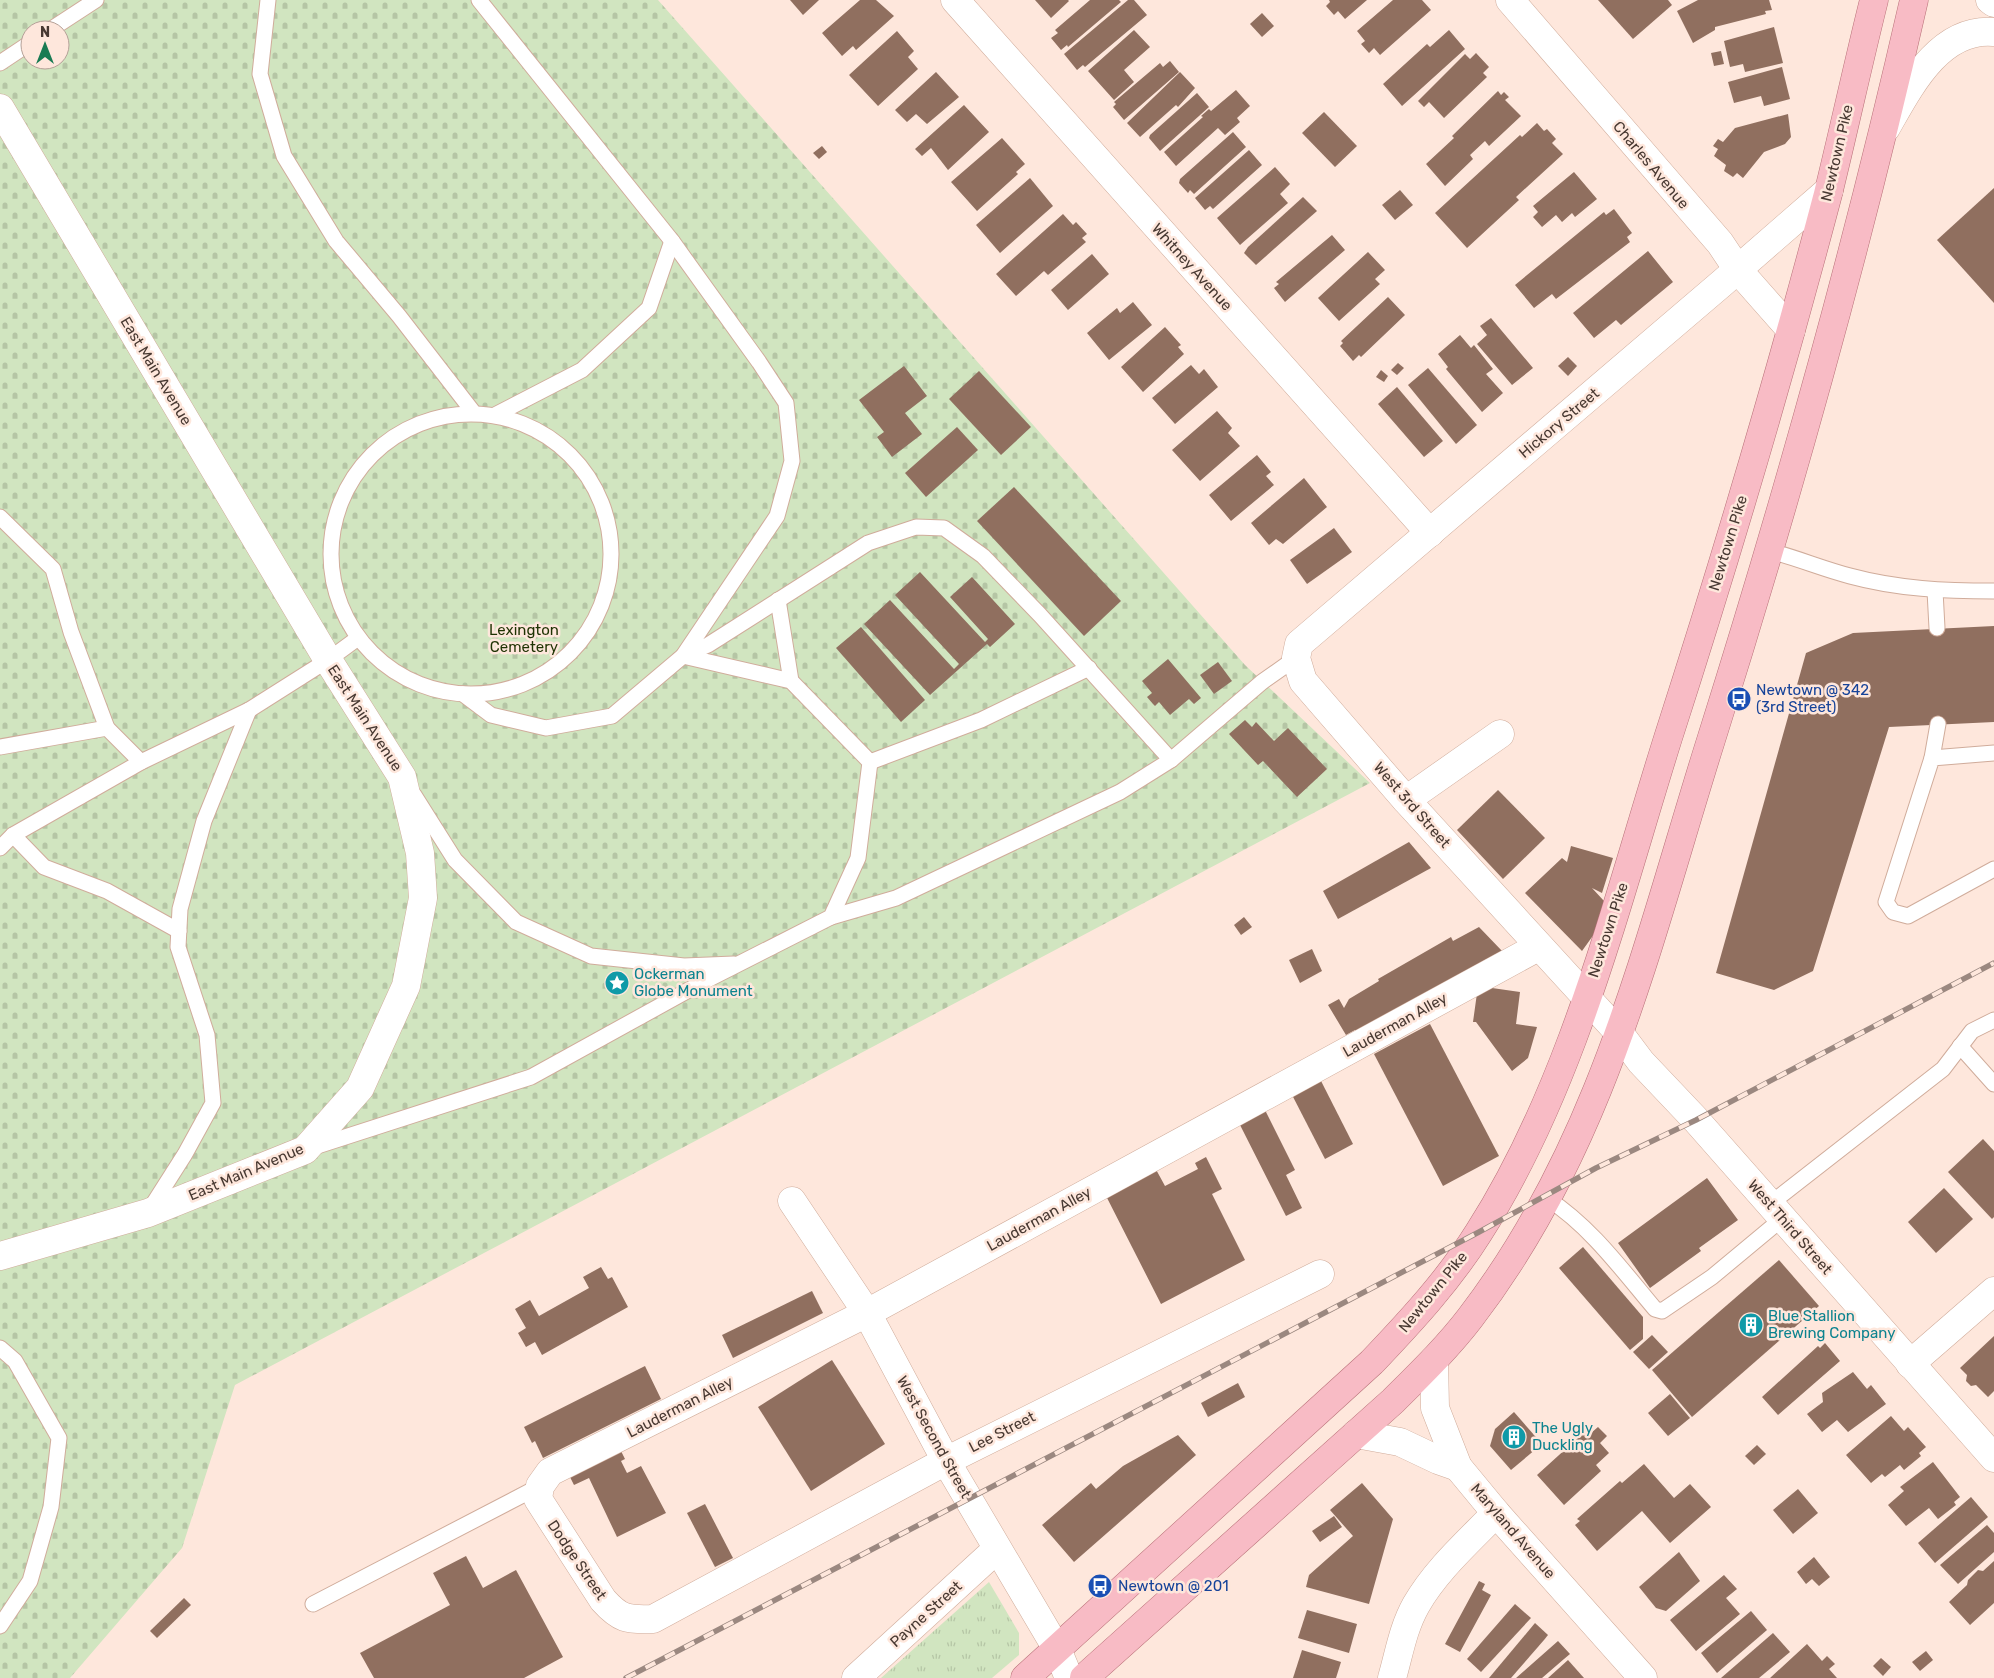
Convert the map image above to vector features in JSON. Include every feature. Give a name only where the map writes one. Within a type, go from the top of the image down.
[{"type":"main road","name":"Newtown Pike","points":[[1025,1678],[1372,1362],[1422,1310],[1479,1232],[1510,1180],[1552,1090],[1586,997],[1684,690],[1791,330],[1828,190],[1874,0]]},
{"type":"main road","points":[[1084,1678],[1356,1434],[1434,1360],[1471,1318],[1510,1262],[1548,1199],[1591,1110],[1643,968],[1770,551],[1824,364],[1883,133],[1914,0]]},
{"type":"street","name":"Whitney Avenue","points":[[955,0],[1430,533]]},
{"type":"street","name":"Charles Avenue","points":[[1510,0],[1720,243],[1738,270],[1791,330]]},
{"type":"street","points":[[1990,0],[1994,3]]},
{"type":"street","points":[[1883,133],[1932,57],[1952,42],[1967,36],[1994,32]]},
{"type":"street","name":"East Main Avenue","points":[[0,108],[328,660],[402,777],[420,853],[423,898],[406,986],[360,1088],[305,1150],[148,1213],[0,1256]]},
{"type":"street","name":"Hickory Street","points":[[1296,658],[1299,644],[1738,270],[1828,190]]},
{"type":"street","name":"West 3rd Street","points":[[1296,658],[1304,681],[1406,800],[1538,947],[1586,997]]},
{"type":"street","points":[[1406,800],[1500,734]]},
{"type":"street","name":"Lauderman Alley","points":[[540,1486],[550,1472],[867,1313],[1538,947]]},
{"type":"street","name":"West Third Street","points":[[1586,997],[1620,1034],[1641,1062],[1776,1211],[1994,1458]]},
{"type":"street","name":"West Second Street","points":[[792,1201],[867,1313],[946,1460],[1057,1649],[1069,1678]]},
{"type":"street","name":"Lee Street","points":[[634,1620],[653,1619],[672,1610],[946,1460],[1320,1274]]},
{"type":"street","points":[[1910,1364],[1994,1291]]},
{"type":"street","name":"Maryland Avenue","points":[[1434,1360],[1435,1408],[1458,1467],[1496,1513],[1643,1678]]},
{"type":"street","points":[[1356,1434],[1400,1442],[1458,1467]]},
{"type":"street","name":"Dodge Street","points":[[540,1486],[538,1499],[603,1600],[621,1617],[634,1620]]},
{"type":"street","points":[[1392,1678],[1405,1631],[1415,1607],[1433,1578],[1496,1513]]},
{"type":"street","name":"Payne Street","points":[[856,1678],[997,1549]]},
{"type":"lane","points":[[65,20],[96,0]]},
{"type":"lane","points":[[268,0],[260,74],[284,156],[336,241],[399,316],[474,413]]},
{"type":"lane","points":[[463,694],[491,715],[546,728],[612,716],[683,656],[777,516],[792,461],[786,403],[672,241],[479,0]]},
{"type":"lane","points":[[0,63],[20,50]]},
{"type":"lane","points":[[494,415],[582,370],[649,308],[672,241]]},
{"type":"lane","points":[[474,413],[494,415],[539,430],[576,460],[602,500],[612,546],[607,592],[586,635],[553,668],[510,689],[463,694],[422,686],[386,667],[358,638],[336,598],[329,554],[336,510],[357,470],[389,438],[430,419],[474,413]]},
{"type":"lane","points":[[0,517],[53,569],[71,632],[108,728],[141,762]]},
{"type":"lane","points":[[683,656],[708,645],[868,543],[916,527],[944,528],[983,556],[1089,668],[1171,760]]},
{"type":"lane","points":[[1770,551],[1849,576],[1889,585],[1935,591],[1994,591]]},
{"type":"lane","points":[[1935,591],[1937,628]]},
{"type":"lane","points":[[778,600],[791,681]]},
{"type":"lane","points":[[0,848],[13,836],[141,762],[249,710],[328,660],[358,638]]},
{"type":"lane","points":[[683,656],[791,681],[870,762]]},
{"type":"lane","points":[[305,1150],[531,1077],[739,963],[831,917],[896,898],[1120,792],[1171,760],[1262,682],[1296,658]]},
{"type":"lane","points":[[870,762],[981,720],[1089,668]]},
{"type":"lane","points":[[148,1213],[185,1154],[213,1103],[207,1035],[178,946],[180,909],[204,821],[249,710]]},
{"type":"lane","points":[[1938,724],[1932,758],[1886,902],[1893,912],[1908,916],[1994,870]]},
{"type":"lane","points":[[0,747],[108,728]]},
{"type":"lane","points":[[1932,758],[1994,753]]},
{"type":"lane","points":[[831,917],[858,858],[870,762]]},
{"type":"lane","points":[[402,777],[455,860],[516,922],[592,956],[684,966],[739,963]]},
{"type":"lane","points":[[13,836],[44,867],[108,892],[179,931]]},
{"type":"lane","points":[[1548,1199],[1568,1212],[1596,1240],[1655,1309],[1662,1311],[1712,1278],[1776,1211],[1943,1069],[1972,1031],[1994,1020]]},
{"type":"lane","points":[[1960,1046],[1994,1084]]},
{"type":"lane","points":[[0,1348],[15,1362],[59,1438],[51,1507],[30,1581],[0,1626]]},
{"type":"lane","points":[[313,1604],[540,1486]]},
{"type":"green space","name":"Lexington Cemetery","points":[[0,0],[658,0],[1245,665],[1370,783],[235,1385],[182,1548],[70,1678],[0,1678]]},
{"type":"green space","points":[[989,1582],[1019,1633],[1019,1655],[992,1678],[881,1678]]},
{"type":"building","points":[[790,0],[819,0],[803,15]]},
{"type":"building","points":[[860,0],[876,0],[894,16],[856,50],[853,46],[842,56],[822,33]]},
{"type":"building","points":[[1035,0],[1068,0],[1069,1],[1051,18]]},
{"type":"building","points":[[1090,0],[1119,0],[1121,2],[1068,47],[1067,45],[1061,50],[1051,38],[1058,33],[1055,30]]},
{"type":"building","points":[[1128,0],[1134,0],[1147,15],[1085,67],[1083,65],[1077,70],[1064,54]]},
{"type":"building","points":[[1329,0],[1367,0],[1345,19],[1338,11],[1334,15],[1326,6],[1330,2]]},
{"type":"building","points":[[1393,0],[1422,0],[1431,10],[1380,55],[1374,48],[1369,53],[1361,44],[1365,41],[1357,31]]},
{"type":"building","points":[[1598,0],[1668,0],[1672,5],[1633,39]]},
{"type":"building","points":[[1698,0],[1769,0],[1772,10],[1765,11],[1766,14],[1715,27],[1715,30],[1693,43],[1677,11]]},
{"type":"building","points":[[1262,13],[1274,26],[1262,37],[1250,24]]},
{"type":"building","points":[[1774,27],[1783,63],[1745,72],[1743,64],[1730,67],[1724,41]]},
{"type":"building","points":[[1134,30],[1150,47],[1124,70],[1134,82],[1114,100],[1088,71]]},
{"type":"building","points":[[1449,30],[1465,49],[1402,106],[1383,84],[1427,44],[1430,47]]},
{"type":"building","points":[[897,31],[914,51],[908,57],[918,69],[878,106],[849,75]]},
{"type":"building","points":[[1721,51],[1724,64],[1714,66],[1711,53]]},
{"type":"building","points":[[1476,53],[1489,67],[1483,73],[1487,77],[1444,118],[1429,102],[1424,107],[1418,101],[1465,54],[1470,59]]},
{"type":"building","points":[[1170,61],[1179,72],[1124,120],[1113,107],[1116,104],[1114,102],[1160,63],[1163,67]]},
{"type":"building","points":[[1782,67],[1790,99],[1764,106],[1761,96],[1734,103],[1728,82]]},
{"type":"building","points":[[936,72],[959,97],[927,124],[916,114],[907,122],[895,110]]},
{"type":"building","points":[[1180,72],[1195,88],[1178,107],[1176,105],[1140,137],[1127,123]]},
{"type":"building","points":[[1236,90],[1250,106],[1237,118],[1240,122],[1225,135],[1218,128],[1176,166],[1164,152],[1203,117],[1201,116],[1209,109],[1211,111]]},
{"type":"building","points":[[1498,91],[1501,95],[1504,92],[1509,97],[1505,100],[1521,116],[1489,146],[1485,141],[1470,155],[1473,159],[1445,186],[1426,164],[1454,138],[1452,136]]},
{"type":"building","points":[[1197,93],[1209,107],[1160,151],[1149,138],[1150,135]]},
{"type":"building","points":[[964,105],[989,132],[948,170],[931,148],[922,156],[915,149]]},
{"type":"building","points":[[1324,112],[1357,146],[1335,167],[1302,133]]},
{"type":"building","points":[[1788,114],[1791,137],[1785,144],[1764,152],[1743,178],[1737,173],[1733,177],[1724,171],[1726,165],[1714,156],[1718,149],[1713,146],[1718,139],[1723,142],[1735,128]]},
{"type":"building","points":[[1537,123],[1544,131],[1547,129],[1556,139],[1552,143],[1563,154],[1516,197],[1519,200],[1467,248],[1435,213],[1520,135],[1522,137]]},
{"type":"building","points":[[1233,132],[1246,147],[1194,194],[1190,190],[1188,193],[1179,183],[1180,179]]},
{"type":"building","points":[[1002,138],[1025,164],[1016,172],[1018,174],[977,211],[951,182]]},
{"type":"building","points":[[822,146],[827,152],[819,159],[813,153]]},
{"type":"building","points":[[1249,150],[1262,165],[1213,209],[1210,206],[1205,210],[1195,198]]},
{"type":"building","points":[[1275,167],[1290,184],[1280,194],[1288,203],[1240,245],[1217,218]]},
{"type":"building","points":[[1574,172],[1597,199],[1575,217],[1572,213],[1562,222],[1556,215],[1542,227],[1533,217],[1538,212],[1533,206]]},
{"type":"building","points":[[1030,178],[1053,206],[1000,253],[976,225]]},
{"type":"building","points":[[1994,188],[1994,303],[1937,240]]},
{"type":"building","points":[[1400,190],[1413,205],[1395,220],[1382,205]]},
{"type":"building","points":[[1303,197],[1317,211],[1256,265],[1244,253],[1248,247]]},
{"type":"building","points":[[1614,209],[1632,233],[1627,237],[1630,242],[1556,299],[1552,294],[1534,308],[1515,285],[1604,212],[1606,215]]},
{"type":"building","points":[[1063,214],[1073,225],[1076,222],[1087,234],[1082,238],[1086,242],[1048,275],[1044,271],[1016,296],[996,274]]},
{"type":"building","points":[[1332,235],[1345,250],[1285,302],[1274,288],[1279,284],[1276,282]]},
{"type":"building","points":[[1648,251],[1673,282],[1621,325],[1616,320],[1594,338],[1573,313]]},
{"type":"building","points":[[1368,252],[1385,270],[1375,279],[1380,284],[1339,321],[1318,298]]},
{"type":"building","points":[[1092,254],[1109,274],[1068,310],[1051,290]]},
{"type":"building","points":[[1388,297],[1405,315],[1361,357],[1359,355],[1353,361],[1340,346],[1343,343],[1341,341]]},
{"type":"building","points":[[1133,302],[1152,325],[1109,360],[1087,333],[1117,308],[1120,313]]},
{"type":"building","points":[[1491,318],[1533,368],[1512,385],[1477,344],[1487,335],[1480,326]]},
{"type":"building","points":[[1165,327],[1181,345],[1178,347],[1184,354],[1143,392],[1121,367]]},
{"type":"building","points":[[1460,335],[1471,348],[1474,345],[1493,369],[1486,374],[1503,393],[1482,412],[1446,369],[1448,367],[1438,354]]},
{"type":"building","points":[[1568,357],[1577,366],[1568,376],[1558,366]]},
{"type":"building","points":[[1398,363],[1404,368],[1397,375],[1391,370]]},
{"type":"building","points":[[1191,365],[1199,374],[1204,369],[1218,387],[1175,424],[1152,398]]},
{"type":"building","points":[[904,366],[927,396],[905,413],[922,434],[892,457],[877,437],[884,432],[859,400]]},
{"type":"building","points":[[1428,368],[1477,425],[1456,444],[1408,385]]},
{"type":"building","points":[[1381,370],[1388,376],[1384,382],[1376,377]]},
{"type":"building","points":[[979,371],[1031,427],[1001,455],[949,399]]},
{"type":"building","points":[[1397,387],[1443,441],[1424,457],[1378,404]]},
{"type":"building","points":[[1217,411],[1232,428],[1228,433],[1240,446],[1200,481],[1172,450]]},
{"type":"building","points":[[957,427],[978,450],[926,497],[905,473]]},
{"type":"building","points":[[1257,455],[1271,472],[1266,476],[1274,485],[1231,521],[1209,495]]},
{"type":"building","points":[[1304,478],[1327,507],[1283,544],[1276,539],[1269,545],[1251,523]]},
{"type":"building","points":[[1014,487],[1121,601],[1084,636],[977,521]]},
{"type":"building","points":[[1334,528],[1352,552],[1307,584],[1290,560]]},
{"type":"building","points":[[920,572],[985,642],[988,639],[950,597],[972,577],[1015,624],[990,647],[987,644],[930,695],[864,624],[890,600],[954,669],[959,664],[895,595]]},
{"type":"building","points":[[1994,626],[1994,722],[1889,727],[1813,971],[1774,990],[1716,973],[1806,653],[1853,633]]},
{"type":"building","points":[[861,627],[925,700],[901,722],[836,648]]},
{"type":"building","points":[[1168,659],[1201,698],[1194,704],[1189,699],[1170,715],[1159,702],[1155,706],[1147,697],[1152,693],[1142,681]]},
{"type":"building","points":[[1218,662],[1232,681],[1214,694],[1200,675]]},
{"type":"building","points":[[1245,720],[1252,727],[1256,722],[1274,741],[1288,728],[1327,769],[1297,797],[1263,761],[1258,765],[1229,734]]},
{"type":"building","points":[[1498,790],[1545,838],[1503,879],[1457,830]]},
{"type":"building","points":[[1409,842],[1431,868],[1338,919],[1323,891]]},
{"type":"building","points":[[1571,846],[1613,858],[1602,893],[1592,888],[1604,901],[1597,930],[1582,951],[1525,893],[1562,858],[1567,862]]},
{"type":"building","points":[[1244,917],[1252,927],[1241,935],[1234,925]]},
{"type":"building","points":[[1479,927],[1503,952],[1358,1034],[1355,1030],[1346,1035],[1328,1005],[1339,999],[1344,1008],[1349,999],[1379,981],[1378,979],[1451,937],[1453,941]]},
{"type":"building","points":[[1312,949],[1322,971],[1300,983],[1289,960]]},
{"type":"building","points":[[1478,986],[1520,992],[1516,1024],[1537,1027],[1528,1058],[1512,1071],[1476,1022],[1473,1022]]},
{"type":"building","points":[[1430,1024],[1499,1156],[1443,1186],[1374,1054]]},
{"type":"building","points":[[1319,1077],[1353,1144],[1325,1159],[1290,1091]]},
{"type":"building","points":[[1263,1106],[1295,1170],[1286,1175],[1302,1208],[1286,1216],[1237,1119]]},
{"type":"building","points":[[1983,1139],[1994,1151],[1994,1217],[1992,1219],[1948,1172]]},
{"type":"building","points":[[1206,1157],[1222,1189],[1212,1194],[1245,1260],[1161,1304],[1103,1190],[1153,1164],[1165,1186],[1198,1169],[1195,1163]]},
{"type":"building","points":[[1707,1178],[1738,1220],[1699,1248],[1701,1251],[1650,1288],[1618,1243]]},
{"type":"building","points":[[1944,1188],[1973,1219],[1936,1253],[1908,1222]]},
{"type":"building","points":[[1583,1247],[1643,1317],[1643,1339],[1630,1350],[1559,1268]]},
{"type":"building","name":"Blue Stallion Brewing Company","points":[[1779,1260],[1819,1306],[1692,1417],[1652,1370]]},
{"type":"building","points":[[601,1267],[608,1279],[612,1277],[628,1307],[542,1355],[535,1342],[526,1347],[518,1333],[526,1328],[515,1309],[530,1300],[539,1316],[589,1288],[583,1277]]},
{"type":"building","points":[[812,1291],[823,1313],[733,1358],[722,1335]]},
{"type":"building","points":[[1652,1335],[1668,1352],[1649,1369],[1633,1352]]},
{"type":"building","points":[[1994,1336],[1994,1391],[1988,1397],[1976,1385],[1971,1386],[1966,1381],[1967,1375],[1960,1368]]},
{"type":"building","points":[[1825,1343],[1840,1361],[1778,1415],[1762,1397],[1818,1346],[1820,1348]]},
{"type":"building","points":[[832,1360],[885,1444],[811,1491],[758,1407]]},
{"type":"building","points":[[645,1366],[661,1399],[543,1458],[535,1441],[532,1443],[524,1427]]},
{"type":"building","points":[[1853,1372],[1867,1389],[1871,1385],[1886,1404],[1848,1432],[1837,1420],[1822,1432],[1807,1414],[1823,1402],[1822,1393]]},
{"type":"building","points":[[1238,1383],[1245,1397],[1208,1417],[1201,1403]]},
{"type":"building","points":[[1670,1394],[1690,1418],[1668,1436],[1648,1413]]},
{"type":"building","name":"The Ugly Duckling","points":[[1514,1412],[1542,1444],[1511,1470],[1490,1446],[1495,1429]]},
{"type":"building","points":[[1891,1416],[1904,1431],[1908,1427],[1926,1447],[1919,1453],[1921,1456],[1904,1470],[1900,1465],[1885,1477],[1882,1474],[1871,1483],[1846,1455]]},
{"type":"building","points":[[1598,1427],[1607,1436],[1600,1443],[1609,1453],[1596,1465],[1601,1471],[1564,1505],[1537,1475],[1580,1436],[1588,1430],[1591,1433]]},
{"type":"building","points":[[1178,1435],[1196,1455],[1074,1562],[1042,1525],[1091,1483],[1096,1489],[1123,1466]]},
{"type":"building","points":[[1757,1445],[1766,1454],[1754,1465],[1745,1456]]},
{"type":"building","points":[[620,1449],[625,1459],[621,1461],[627,1473],[641,1466],[666,1513],[617,1537],[589,1478],[574,1485],[569,1475]]},
{"type":"building","points":[[1933,1462],[1960,1497],[1954,1502],[1956,1505],[1938,1519],[1929,1508],[1906,1526],[1888,1505],[1904,1491],[1900,1487]]},
{"type":"building","points":[[1644,1464],[1674,1498],[1690,1484],[1711,1507],[1670,1543],[1642,1511],[1597,1551],[1575,1525],[1580,1521],[1577,1519],[1620,1481],[1622,1483]]},
{"type":"building","points":[[1362,1483],[1393,1519],[1369,1604],[1306,1587],[1309,1575],[1353,1536],[1330,1510]]},
{"type":"building","points":[[1798,1489],[1818,1513],[1793,1534],[1773,1510]]},
{"type":"building","points":[[1971,1497],[1988,1517],[1935,1563],[1918,1543]]},
{"type":"building","points":[[705,1504],[733,1558],[715,1567],[687,1513]]},
{"type":"building","points":[[1334,1516],[1342,1527],[1320,1542],[1312,1531]]},
{"type":"building","points":[[1987,1525],[1994,1533],[1994,1552],[1958,1584],[1940,1565]]},
{"type":"building","points":[[1679,1552],[1700,1581],[1666,1611],[1656,1608],[1639,1587]]},
{"type":"building","points":[[466,1556],[483,1588],[516,1570],[563,1657],[524,1678],[374,1678],[360,1653],[450,1605],[433,1573]]},
{"type":"building","points":[[1814,1557],[1830,1577],[1819,1586],[1812,1579],[1806,1584],[1797,1572]]},
{"type":"building","points":[[1994,1561],[1994,1603],[1970,1625],[1949,1602],[1967,1585],[1968,1580],[1978,1570],[1983,1571]]},
{"type":"building","points":[[1724,1575],[1737,1589],[1726,1598],[1740,1614],[1696,1651],[1670,1620]]},
{"type":"building","points":[[1479,1581],[1485,1584],[1482,1590],[1491,1595],[1460,1652],[1445,1644]]},
{"type":"building","points":[[184,1598],[191,1605],[157,1638],[150,1631]]},
{"type":"building","points":[[1515,1604],[1531,1618],[1481,1672],[1467,1659]]},
{"type":"building","points":[[1307,1610],[1357,1624],[1349,1653],[1298,1638]]},
{"type":"building","points":[[1751,1611],[1767,1630],[1717,1673],[1701,1653]]},
{"type":"building","points":[[1535,1623],[1548,1635],[1544,1640],[1511,1678],[1489,1678]]},
{"type":"building","points":[[1773,1633],[1790,1652],[1759,1678],[1721,1678]]},
{"type":"building","points":[[1558,1641],[1570,1654],[1542,1678],[1516,1678]]},
{"type":"building","points":[[1807,1644],[1822,1661],[1827,1656],[1835,1664],[1829,1669],[1837,1678],[1770,1678]]},
{"type":"building","points":[[1302,1650],[1341,1662],[1336,1678],[1293,1678]]},
{"type":"building","points":[[1926,1651],[1933,1660],[1920,1671],[1912,1662]]},
{"type":"building","points":[[1881,1658],[1891,1667],[1883,1676],[1873,1666]]},
{"type":"building","points":[[1568,1660],[1584,1678],[1548,1678]]},
{"type":"railway","points":[[626,1678],[1479,1232],[1596,1168],[1696,1120],[1994,963]]},
{"type":"place","name":"Newtown @ 342 (3rd Street)","points":[[1739,699]]},
{"type":"place","name":"Ockerman Globe Monument","points":[[617,983]]},
{"type":"place","name":"Blue Stallion Brewing Company","points":[[1751,1325]]},
{"type":"place","name":"The Ugly Duckling","points":[[1514,1437]]},
{"type":"place","name":"Newtown @ 201","points":[[1100,1586]]}]
